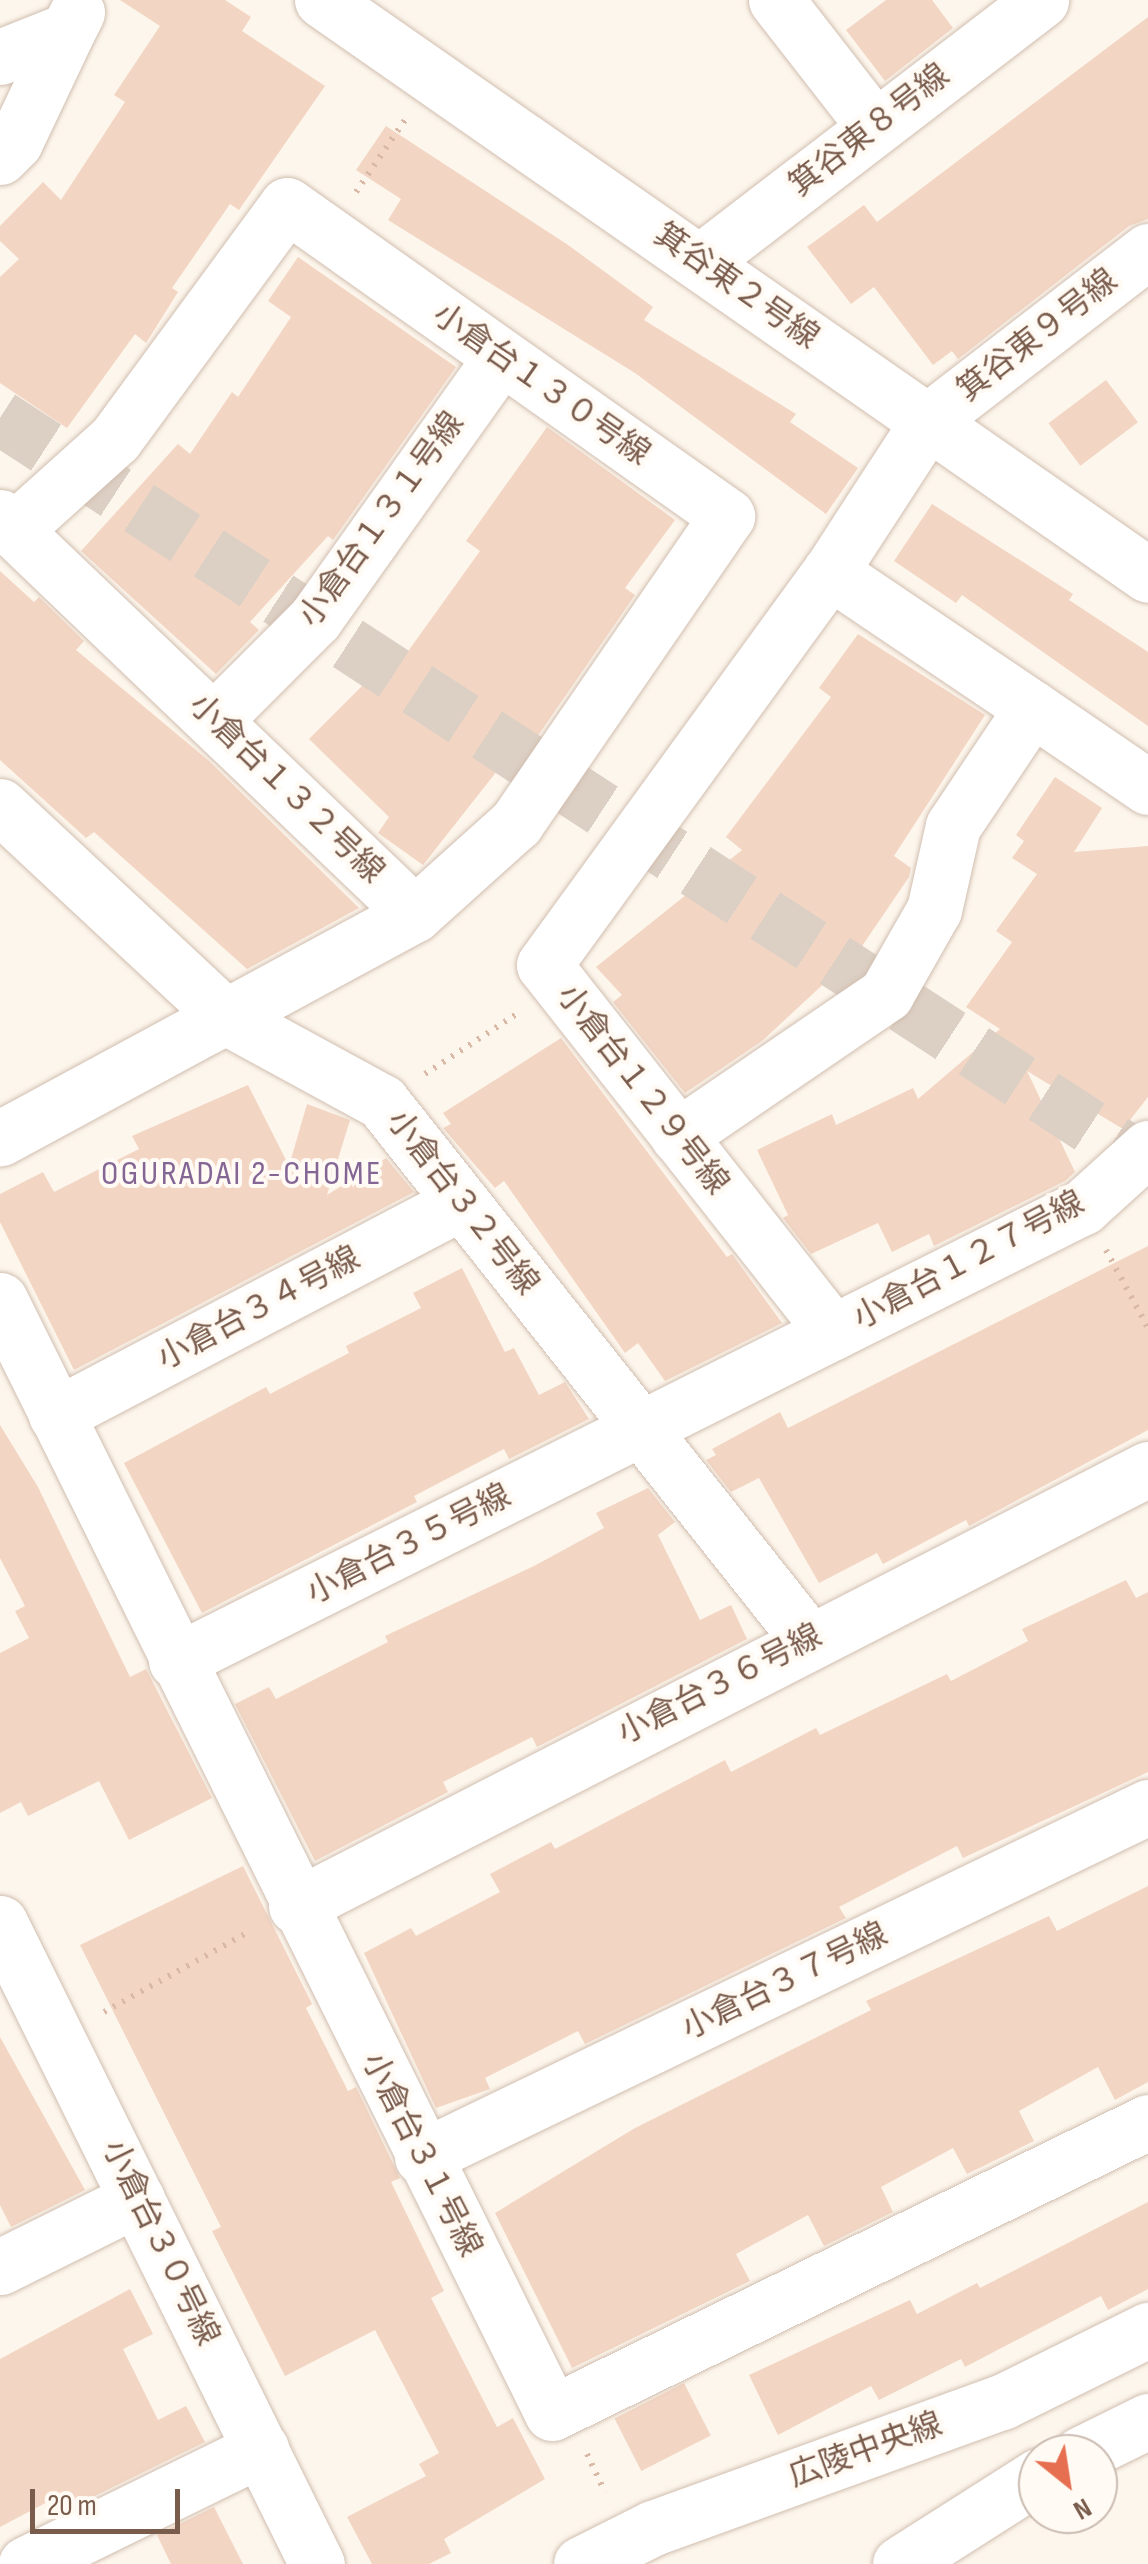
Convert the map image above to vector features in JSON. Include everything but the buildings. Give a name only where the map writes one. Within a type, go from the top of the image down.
[{"type":"street","name":"箕谷東２号線","points":[[322,0],[387,17],[700,262],[1148,575]]},
{"type":"street","points":[[776,0],[874,127]]},
{"type":"street","name":"箕谷東８号線","points":[[700,262],[1041,0]]},
{"type":"street","points":[[0,57],[75,15]]},
{"type":"street","points":[[0,157],[15,142],[75,15]]},
{"type":"street","name":"小倉台１３０号線","points":[[8,523],[115,439],[287,206],[727,516],[516,822],[415,914]]},
{"type":"street","name":"箕谷東９号線","points":[[928,422],[1148,252]]},
{"type":"street","name":"小倉台１３１号線","points":[[214,720],[315,619],[501,357]]},
{"type":"street","name":"小倉台１２９号線","points":[[833,1332],[544,966],[830,572],[928,422]]},
{"type":"street","name":"小倉台１３２号線","points":[[0,1138],[415,914],[8,523]]},
{"type":"street","points":[[830,572],[1148,787]]},
{"type":"street","points":[[678,1136],[886,994],[934,910],[953,826],[1032,708]]},
{"type":"street","name":"小倉台３２号線","points":[[0,806],[226,1017],[382,1102],[808,1639]]},
{"type":"street","name":"小倉台１２７号線","points":[[833,1332],[1083,1207],[1148,1148]]},
{"type":"street","name":"小倉台３４号線","points":[[56,1415],[462,1202]]},
{"type":"street","name":"小倉台３１号線","points":[[0,1300],[296,1906],[552,2413],[564,2408]]},
{"type":"street","points":[[641,1428],[833,1332]]},
{"type":"street","name":"小倉台３５号線","points":[[176,1661],[641,1428]]},
{"type":"street","name":"小倉台３６号線","points":[[296,1906],[808,1639],[1148,1470]]},
{"type":"street","name":"小倉台３７号線","points":[[422,2156],[1148,1806]]},
{"type":"street","name":"小倉台３０号線","points":[[5,1946],[59,2036],[318,2564]]},
{"type":"street","points":[[564,2408],[1148,2122]]},
{"type":"street","points":[[0,2267],[137,2199]]},
{"type":"street","name":"広陵中央線","points":[[605,2552],[1002,2402],[1148,2330]]},
{"type":"street","points":[[1118,2436],[1148,2421]]},
{"type":"street","points":[[26,2564],[261,2450]]},
{"type":"street","points":[[900,2564],[1018,2489]]},
{"type":"path","points":[[327,234],[406,119]]},
{"type":"path","points":[[382,1102],[534,1002],[544,966]]},
{"type":"path","points":[[1083,1207],[1148,1328]]},
{"type":"path","points":[[59,2036],[296,1906]]},
{"type":"path","points":[[564,2408],[605,2552]]},
{"type":"tunnel","points":[[0,417],[1148,1164]]},
{"type":"district","name":"OGURADAI 2-CHOME","points":[[242,1174]]}]
